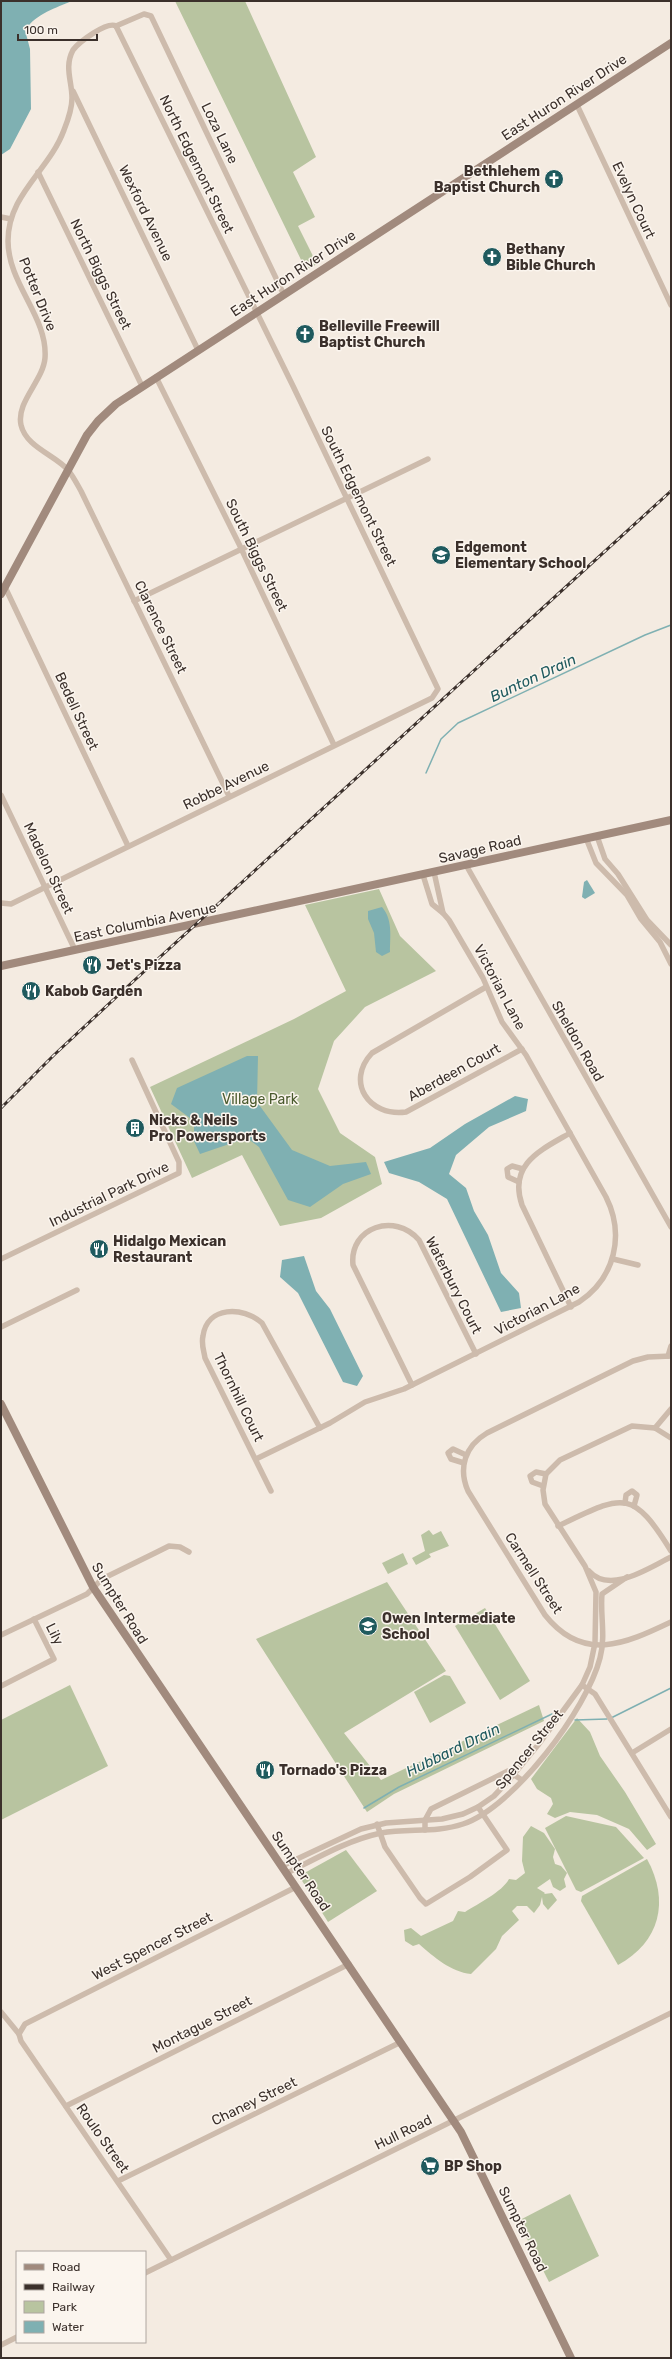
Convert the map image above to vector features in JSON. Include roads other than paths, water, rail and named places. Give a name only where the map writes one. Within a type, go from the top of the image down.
[{"type":"street","name":"Loza Lane","points":[[116,26],[144,14],[151,16],[284,295]]},
{"type":"street","name":"Potter Drive","points":[[68,470],[29,439],[22,428],[22,409],[42,369],[45,349],[41,331],[15,278],[10,262],[8,242],[11,218],[20,196],[53,152],[64,130],[72,105],[68,67],[75,48],[90,35],[111,25],[116,26]]},
{"type":"street","name":"North Edgemont Street","points":[[116,26],[256,312]]},
{"type":"street","name":"East Huron River Drive","points":[[3,590],[87,435],[98,420],[116,404],[671,43]]},
{"type":"street","name":"Wexford Avenue","points":[[71,86],[198,350]]},
{"type":"street","name":"Evelyn Court","points":[[576,105],[671,305]]},
{"type":"street","name":"North Biggs Street","points":[[38,172],[142,386]]},
{"type":"street","points":[[1,217],[11,218]]},
{"type":"street","name":"South Edgemont Street","points":[[256,312],[436,684],[437,691]]},
{"type":"street","name":"South Biggs Street","points":[[156,377],[242,550],[334,745]]},
{"type":"street","points":[[134,601],[428,459]]},
{"type":"street","name":"Clarence Street","points":[[68,470],[81,491],[229,796]]},
{"type":"street","name":"Bedell Street","points":[[3,590],[128,846]]},
{"type":"street","name":"Robbe Avenue","points":[[1,903],[9,905],[229,796],[432,698],[437,691]]},
{"type":"street","name":"Madelon Street","points":[[1,795],[75,950]]},
{"type":"street","name":"Savage Road","points":[[294,903],[671,820]]},
{"type":"street","points":[[597,836],[605,859],[618,874],[637,910],[671,945]]},
{"type":"street","points":[[586,838],[596,863],[627,896],[660,942],[671,964]]},
{"type":"street","name":"Sheldon Road","points":[[466,865],[671,1227]]},
{"type":"street","name":"Victorian Lane","points":[[434,872],[442,913]]},
{"type":"street","name":"Victorian Lane","points":[[256,1459],[320,1428],[364,1402],[412,1385],[572,1307],[587,1298],[598,1287],[613,1259],[616,1236],[612,1210],[522,1049],[502,1022],[486,987],[449,920],[432,904],[423,875]]},
{"type":"street","name":"East Columbia Avenue","points":[[1,966],[294,903]]},
{"type":"street","name":"Aberdeen Court","points":[[486,987],[372,1053],[362,1070],[361,1084],[366,1096],[373,1105],[386,1111],[406,1112],[522,1049]]},
{"type":"street","name":"Industrial Park Drive","points":[[1,1259],[179,1174],[179,1162],[132,1060]]},
{"type":"street","points":[[570,1133],[536,1153],[523,1169],[519,1182],[522,1205],[572,1307]]},
{"type":"street","points":[[519,1182],[508,1178],[507,1169],[512,1166],[523,1169]]},
{"type":"street","name":"Waterbury Court","points":[[412,1385],[353,1265],[353,1253],[357,1242],[371,1229],[384,1225],[399,1226],[410,1231],[419,1240],[476,1354]]},
{"type":"street","points":[[613,1259],[638,1265]]},
{"type":"street","points":[[1,1327],[76,1290]]},
{"type":"street","name":"Thornhill Court","points":[[271,1491],[205,1358],[203,1335],[210,1320],[221,1313],[233,1311],[245,1312],[262,1323],[320,1428]]},
{"type":"street","name":"Carmell Street","points":[[671,1346],[669,1356],[648,1357],[633,1361],[494,1429],[474,1442],[466,1455],[464,1463],[464,1479],[468,1491],[545,1615],[567,1635],[588,1643],[602,1645],[618,1644],[634,1640],[671,1622]]},
{"type":"street","name":"Sumpter Road","points":[[1,1404],[93,1587],[349,1964],[453,2121],[572,2358]]},
{"type":"street","points":[[655,1428],[671,1409]]},
{"type":"street","points":[[671,1438],[655,1428],[638,1426],[624,1429],[560,1460],[546,1474],[543,1486],[545,1504],[558,1526],[592,1575],[603,1579],[615,1580],[627,1577],[671,1556]]},
{"type":"street","points":[[464,1463],[451,1459],[448,1453],[454,1449],[466,1455]]},
{"type":"street","points":[[543,1486],[532,1482],[530,1476],[536,1472],[546,1474]]},
{"type":"street","points":[[625,1503],[626,1495],[632,1491],[637,1495],[634,1506]]},
{"type":"street","points":[[558,1526],[603,1505],[625,1503],[634,1506],[653,1521],[671,1551]]},
{"type":"street","points":[[1,1635],[87,1594],[102,1579],[169,1546],[180,1547],[188,1552]]},
{"type":"street","points":[[282,1866],[342,1836],[377,1824],[449,1817],[478,1807],[494,1796],[538,1745],[582,1685],[590,1667],[595,1643],[596,1592],[585,1566]]},
{"type":"street","name":"Spencer Street","points":[[287,1874],[343,1846],[380,1834],[455,1826],[483,1815],[502,1802],[559,1734],[589,1689],[598,1667],[602,1645],[602,1594],[627,1577]]},
{"type":"street","name":"Lily","points":[[1,1686],[54,1659],[34,1619]]},
{"type":"street","points":[[582,1685],[595,1694],[671,1817]]},
{"type":"street","points":[[632,1753],[671,1729]]},
{"type":"street","points":[[425,1830],[425,1820],[431,1809],[508,1771],[522,1780]]},
{"type":"street","points":[[377,1824],[388,1851],[420,1898],[426,1904],[470,1877],[507,1850],[478,1807]]},
{"type":"street","name":"West Spencer Street","points":[[20,2032],[26,2024],[296,1887]]},
{"type":"street","name":"Montague Street","points":[[66,2106],[349,1964]]},
{"type":"street","name":"Roulo Street","points":[[1,2012],[20,2032],[21,2041],[171,2260]]},
{"type":"street","name":"Hull Road","points":[[146,2272],[671,2013]]},
{"type":"street","name":"Chaney Street","points":[[118,2181],[401,2042]]},
{"type":"street","points":[[1,2345],[16,2338]]},
{"type":"water","points":[[1,1],[72,1],[41,15],[25,30],[30,49],[31,109],[10,149],[1,155]]},
{"type":"water","points":[[587,880],[595,893],[585,899],[582,897],[584,882]]},
{"type":"water","points":[[382,907],[388,917],[390,952],[382,956],[376,952],[374,933],[368,919],[368,911]]},
{"type":"water","points":[[247,1056],[258,1056],[257,1102],[292,1150],[330,1166],[366,1162],[371,1174],[343,1184],[310,1207],[288,1200],[259,1147],[247,1138],[200,1154],[194,1141],[194,1121],[171,1104],[177,1088]]},
{"type":"water","points":[[515,1096],[528,1099],[526,1111],[489,1127],[456,1155],[449,1174],[466,1188],[474,1211],[488,1235],[501,1273],[519,1293],[521,1308],[501,1312],[447,1199],[419,1182],[389,1173],[384,1162],[430,1148],[465,1124]]},
{"type":"water","points":[[304,1256],[316,1291],[330,1309],[363,1376],[357,1386],[343,1382],[298,1293],[280,1277],[282,1260]]},
{"type":"waterway","name":"Bunton Drain","points":[[426,773],[441,739],[458,723],[645,635],[671,625]]},
{"type":"waterway","name":"Hubbard Drain","points":[[611,1718],[671,1688]]},
{"type":"waterway","name":"Hubbard Drain","points":[[364,1808],[399,1787],[552,1714]]},
{"type":"waterway","name":"Hubbard Drain","points":[[575,1720],[607,1719]]},
{"type":"railway","points":[[1,1108],[54,1055],[126,988],[671,491]]},
{"type":"place","name":"Bethlehem Baptist Church","points":[[554,179]]},
{"type":"place","name":"Bethany Bible Church","points":[[492,257]]},
{"type":"place","name":"Belleville Freewill Baptist Church","points":[[305,334]]},
{"type":"place","name":"Edgemont Elementary School","points":[[441,555]]},
{"type":"place","name":"Jet's Pizza","points":[[92,965]]},
{"type":"place","name":"Kabob Garden","points":[[31,991]]},
{"type":"place","name":"Nicks & Neils Pro Powersports","points":[[135,1128]]},
{"type":"place","name":"Hidalgo Mexican Restaurant","points":[[99,1249]]},
{"type":"place","name":"Owen Intermediate School","points":[[368,1626]]},
{"type":"place","name":"Tornado's Pizza","points":[[265,1770]]},
{"type":"place","name":"BP Shop","points":[[430,2166]]},
{"type":"park label","name":"Village Park","points":[[260,1099]]}]
